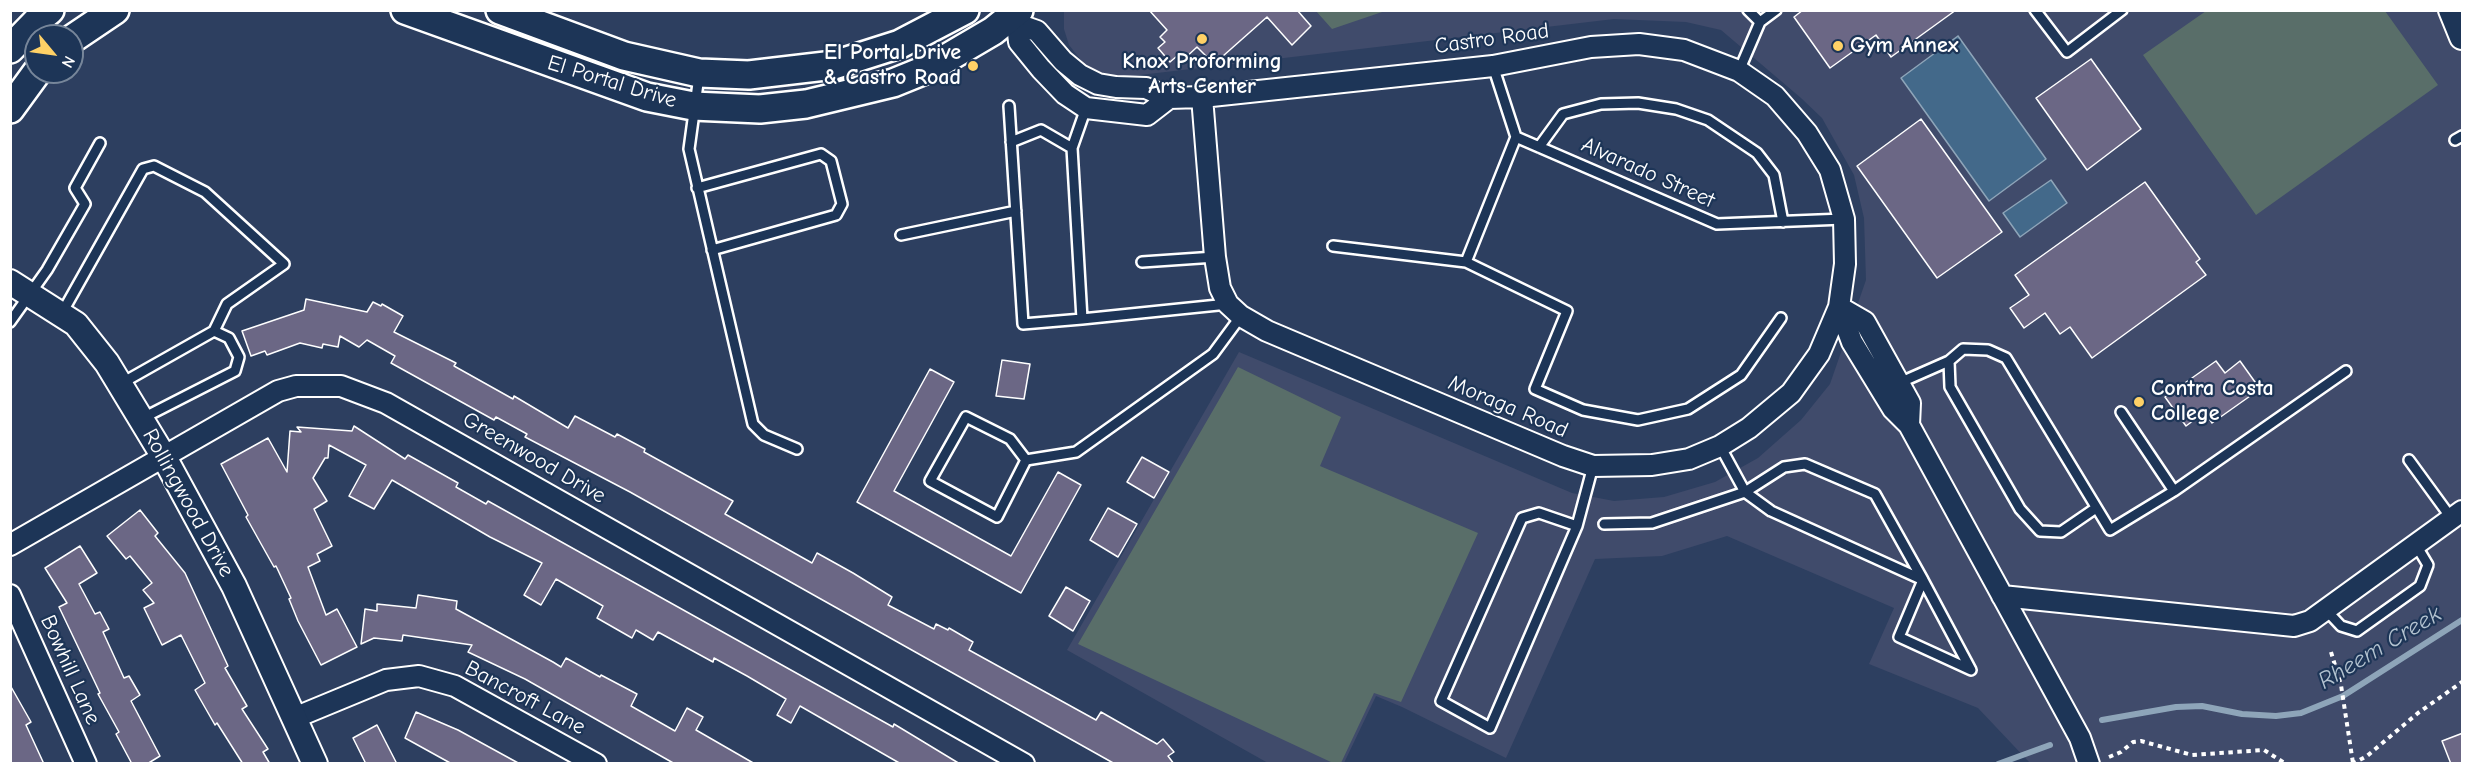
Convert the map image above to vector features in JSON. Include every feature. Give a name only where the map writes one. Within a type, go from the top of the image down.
[{"type":"main road","points":[[84,31],[115,10]]},
{"type":"main road","name":"El Portal Drive","points":[[405,10],[616,88],[693,106],[759,109],[806,104],[859,93],[930,68],[993,31],[1013,16]]},
{"type":"main road","name":"El Portal Drive","points":[[501,10],[624,56],[699,73],[754,75],[834,65],[900,44],[965,10]]},
{"type":"main road","points":[[10,49],[41,14]]},
{"type":"main road","points":[[10,109],[28,84]]},
{"type":"street","points":[[2451,10],[2463,37]]},
{"type":"street","points":[[1013,16],[1019,42],[1065,94],[1086,108],[1147,115],[1169,98]]},
{"type":"street","name":"Castro Road","points":[[1013,16],[1037,30],[1064,61],[1080,75],[1098,84],[1146,88],[1169,98],[1202,97],[1492,66],[1592,47],[1639,44],[1684,50],[1739,71],[1775,96],[1807,133],[1830,170],[1844,219]]},
{"type":"street","points":[[1202,97],[1215,257],[1220,288],[1235,310]]},
{"type":"street","name":"Moraga Road","points":[[1235,310],[1267,331],[1563,456],[1593,466],[1652,465],[1689,459],[1720,446],[1749,428],[1791,393],[1819,354],[1839,307],[1845,264],[1844,219]]},
{"type":"street","name":"Rollingwood Drive","points":[[20,287],[62,313],[91,340],[120,384],[164,457],[234,586],[315,764]]},
{"type":"street","points":[[1839,307],[1866,322],[1910,403],[1909,425]]},
{"type":"street","points":[[1839,307],[1852,342],[1893,409],[1909,425],[2080,738],[2089,764]]},
{"type":"street","name":"Greenwood Drive","points":[[10,545],[278,391],[296,386],[341,386],[386,403],[1024,764]]},
{"type":"street","points":[[2002,596],[2294,626],[2310,621],[2457,515]]},
{"type":"street","name":"Bowhill Lane","points":[[10,595],[86,764]]},
{"type":"street","name":"Bancroft Lane","points":[[294,718],[386,680],[419,676],[455,686],[596,764]]},
{"type":"lane","points":[[1748,10],[1760,22]]},
{"type":"lane","points":[[1739,71],[1760,22],[1776,10]]},
{"type":"lane","points":[[2035,10],[2067,52],[2122,10]]},
{"type":"lane","points":[[1466,262],[1516,137],[1492,66]]},
{"type":"lane","points":[[699,73],[689,149],[753,424],[764,435],[798,449]]},
{"type":"lane","points":[[1539,147],[1563,114],[1601,104],[1638,103],[1676,109],[1708,120],[1757,153],[1774,175],[1783,222]]},
{"type":"lane","points":[[1009,106],[1023,324],[1235,310],[1213,354],[1076,452],[1026,459]]},
{"type":"lane","points":[[1082,319],[1072,148],[1086,108]]},
{"type":"lane","points":[[1011,142],[1041,130],[1072,148]]},
{"type":"lane","name":"Alvarado Street","points":[[1516,137],[1717,224],[1844,219]]},
{"type":"lane","points":[[10,322],[20,287],[48,270],[85,204],[75,188],[100,143]]},
{"type":"lane","points":[[698,188],[821,154],[831,160],[842,204],[836,215],[712,250]]},
{"type":"lane","points":[[62,313],[143,169],[154,166],[205,192],[284,264],[227,304],[214,331],[120,384]]},
{"type":"lane","points":[[901,235],[1016,211]]},
{"type":"lane","points":[[1333,246],[1466,262],[1567,311],[1535,389],[1583,410],[1638,420],[1688,409],[1741,375],[1781,318]]},
{"type":"lane","points":[[1142,262],[1215,257]]},
{"type":"lane","points":[[141,419],[235,371],[239,357],[234,347],[229,338],[214,331]]},
{"type":"lane","points":[[1899,383],[1949,361],[1964,349],[1988,350],[2006,358],[2110,530],[2174,491],[2346,371]]},
{"type":"lane","points":[[1949,361],[1950,387],[2020,508],[2040,531],[2061,532],[2096,508]]},
{"type":"lane","points":[[2121,412],[2174,491]]},
{"type":"lane","points":[[966,417],[1010,440],[1026,459],[997,517],[930,481],[966,417]]},
{"type":"lane","points":[[1720,446],[1745,492],[1771,511],[1923,580]]},
{"type":"lane","points":[[2409,460],[2457,515]]},
{"type":"lane","points":[[1604,524],[1652,523],[1745,492],[1784,467],[1805,464],[1875,494],[1923,580],[1971,670],[1899,637],[1923,580]]},
{"type":"lane","points":[[1577,526],[1539,513],[1522,518],[1441,701],[1490,728],[1577,526],[1593,466]]},
{"type":"lane","points":[[2326,610],[2342,626],[2357,631],[2420,586],[2428,565],[2416,545]]},
{"type":"path","points":[[2331,652],[2341,685],[2352,763],[2367,756],[2418,713],[2463,682]]},
{"type":"path","points":[[2109,757],[2121,752],[2133,742],[2141,741],[2192,755],[2264,750],[2286,764]]},
{"type":"shaded area","name":"Contra Costa College","points":[[1064,10],[2462,11],[2462,763],[2030,763],[1978,708],[1869,664],[1894,608],[1727,536],[1662,556],[1595,559],[1506,758],[1376,696],[1344,763],[1268,763],[1067,650],[1239,352],[1572,493],[1614,501],[1664,497],[1715,482],[1758,458],[1801,420],[1830,384],[1866,280],[1864,218],[1854,175],[1822,118],[1801,98],[1721,30],[1686,22],[1614,19],[1123,77],[1099,73],[1084,64],[1069,45],[1064,29]]},
{"type":"shaded area","points":[[1958,36],[2046,159],[1989,201],[1901,78]]},
{"type":"shaded area","points":[[2051,180],[2067,203],[2020,237],[2003,213]]},
{"type":"green space","points":[[1316,11],[1385,11],[1332,29]]},
{"type":"green space","points":[[2206,11],[2385,11],[2438,85],[2256,215],[2143,55]]},
{"type":"green space","points":[[1238,367],[1341,417],[1320,466],[1478,533],[1401,702],[1374,693],[1341,763],[1333,763],[1078,644]]},
{"type":"building","name":"Knox Proforming Arts Center","points":[[1149,10],[1297,10],[1311,26],[1292,45],[1267,17],[1214,64],[1197,47],[1183,60],[1177,56],[1170,62],[1158,48],[1165,42],[1160,37],[1167,30]]},
{"type":"building","name":"Gym Annex","points":[[1803,10],[1956,10],[1891,57],[1876,35],[1830,68],[1794,17]]},
{"type":"building","points":[[2091,59],[2141,129],[2087,170],[2036,98]]},
{"type":"building","points":[[1921,119],[2002,232],[1937,278],[1857,166]]},
{"type":"building","points":[[2145,182],[2200,259],[2196,262],[2206,275],[2092,358],[2070,327],[2060,334],[2045,313],[2024,328],[2010,308],[2029,295],[2015,275]]},
{"type":"building","points":[[306,299],[367,312],[373,302],[381,306],[382,304],[403,316],[394,332],[456,363],[454,366],[513,399],[514,396],[568,428],[575,416],[615,437],[617,434],[645,449],[644,452],[733,501],[725,514],[812,563],[817,553],[892,597],[888,605],[934,629],[936,624],[948,630],[949,628],[973,642],[969,650],[1096,720],[1101,712],[1157,744],[1163,739],[1174,752],[1168,756],[1174,764],[1115,764],[630,492],[525,437],[527,434],[496,417],[494,420],[391,363],[395,356],[367,340],[359,347],[340,336],[338,347],[323,344],[322,348],[300,343],[267,355],[265,351],[251,356],[242,331],[304,310]]},
{"type":"building","points":[[1002,360],[1030,364],[1024,399],[996,396]]},
{"type":"building","points":[[2216,361],[2225,373],[2240,361],[2260,389],[2212,423],[2205,412],[2186,426],[2165,397]]},
{"type":"building","points":[[930,369],[954,382],[894,491],[1011,556],[1058,472],[1081,485],[1021,593],[857,502]]},
{"type":"building","points":[[354,426],[405,459],[408,455],[458,483],[456,487],[486,504],[488,501],[893,727],[894,724],[960,764],[901,764],[800,706],[791,723],[777,715],[786,699],[714,658],[713,662],[658,632],[653,640],[636,630],[632,638],[597,618],[603,606],[556,579],[541,605],[524,595],[542,563],[490,537],[392,480],[374,509],[349,496],[366,465],[329,445],[328,458],[325,458],[313,478],[327,501],[314,509],[332,546],[317,554],[320,561],[308,567],[326,615],[337,609],[357,647],[321,665],[298,621],[289,599],[291,598],[276,566],[274,567],[246,517],[248,515],[221,464],[268,438],[287,472],[290,431],[301,432],[297,427],[352,431]]},
{"type":"building","points":[[1142,457],[1169,472],[1154,498],[1127,482]]},
{"type":"building","points":[[1108,508],[1137,524],[1118,557],[1090,540]]},
{"type":"building","points":[[140,510],[158,533],[155,536],[185,573],[228,666],[225,668],[247,706],[242,709],[268,749],[263,752],[270,764],[243,764],[217,723],[215,725],[195,690],[205,683],[181,635],[162,645],[144,608],[154,603],[143,590],[152,583],[130,556],[126,559],[107,536]]},
{"type":"building","points":[[80,546],[97,573],[79,584],[95,614],[100,612],[109,629],[103,632],[124,678],[129,676],[140,695],[131,701],[160,756],[147,764],[132,764],[116,734],[119,732],[98,694],[100,693],[59,607],[67,603],[45,568]]},
{"type":"building","points":[[1066,587],[1090,601],[1073,631],[1049,616]]},
{"type":"building","points":[[418,595],[457,601],[456,609],[561,667],[566,658],[637,694],[631,706],[675,731],[687,708],[703,717],[696,730],[755,764],[675,764],[525,679],[468,652],[472,645],[403,635],[402,641],[374,638],[361,644],[365,609],[377,611],[377,604],[416,608]]},
{"type":"building","points":[[10,685],[31,722],[26,725],[44,764],[10,764]]},
{"type":"building","points":[[416,712],[458,730],[520,764],[452,764],[405,738]]},
{"type":"building","points":[[377,725],[397,764],[366,764],[353,738]]},
{"type":"building","points":[[2463,733],[2463,764],[2451,764],[2442,741]]},
{"type":"waterway","name":"Rheem Creek","points":[[2102,720],[2176,707],[2202,706],[2242,714],[2276,716],[2301,713],[2343,696],[2462,620]]},
{"type":"waterway","name":"Rheem Creek","points":[[1998,764],[2050,745]]},
{"type":"place","name":"Knox Proforming Arts Center","points":[[1202,39]]},
{"type":"place","name":"Gym Annex","points":[[1838,46]]},
{"type":"place","name":"El Portal Drive & Castro Road","points":[[973,66]]},
{"type":"place","name":"Contra Costa College","points":[[2139,402]]}]
